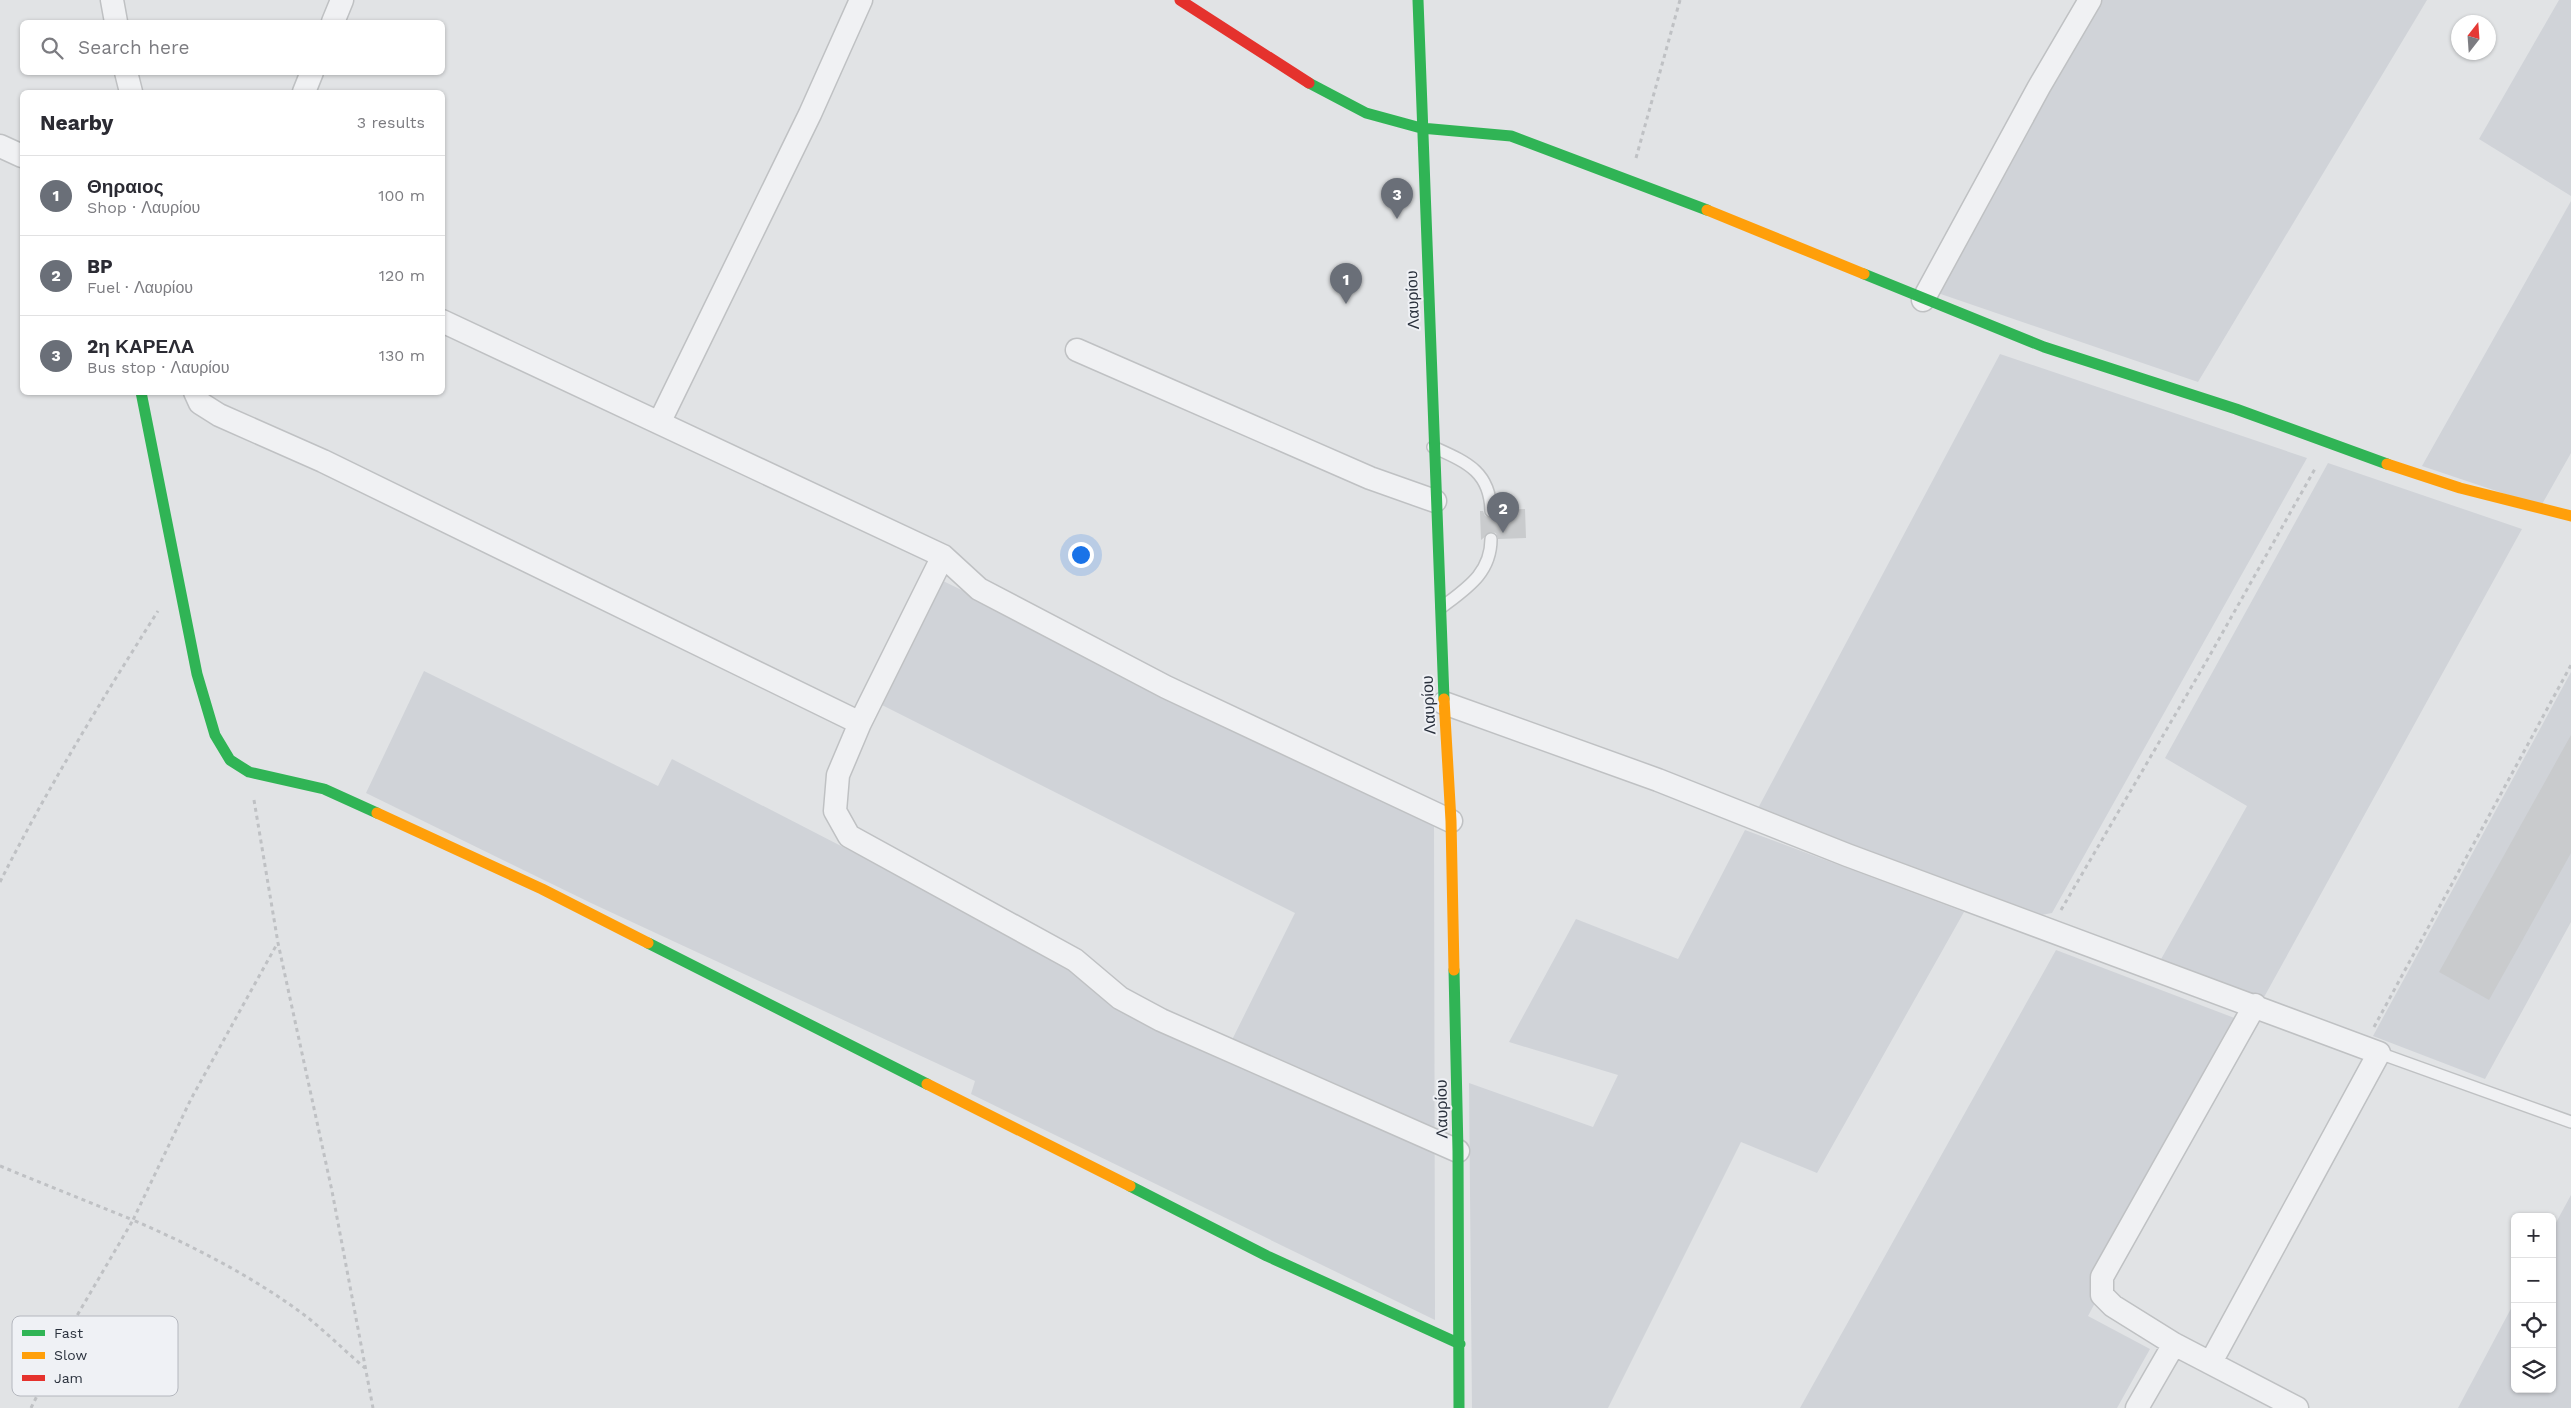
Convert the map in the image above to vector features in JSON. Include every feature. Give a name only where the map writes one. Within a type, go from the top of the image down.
[{"type":"street","points":[[112,0],[116,20]]},
{"type":"street","points":[[334,20],[342,0]]},
{"type":"street","points":[[660,421],[810,114],[861,0]]},
{"type":"street","points":[[1180,0],[1305,80],[1366,112],[1422,128],[1511,136],[1630,180],[1923,300],[2044,347],[2236,409],[2328,444],[2460,488],[2571,516]]},
{"type":"street","name":"Λαυρίου","points":[[1418,0],[1435,501],[1451,821],[1458,1151],[1459,1408]]},
{"type":"street","points":[[1923,300],[2039,87],[2090,0]]},
{"type":"street","points":[[127,75],[130,90]]},
{"type":"street","points":[[305,90],[311,75]]},
{"type":"street","points":[[0,146],[20,155]]},
{"type":"street","points":[[445,322],[660,421],[944,556],[979,589],[1166,687],[1451,821]]},
{"type":"street","points":[[1077,350],[1370,478],[1435,501]]},
{"type":"street","points":[[142,395],[197,674],[214,735],[230,760],[249,772],[324,789],[542,889],[1267,1256],[1460,1344]]},
{"type":"street","points":[[196,395],[200,403],[219,415],[323,461],[860,723]]},
{"type":"street","points":[[944,556],[860,723],[838,775],[835,811],[849,836],[1075,960],[1120,998],[1161,1020],[1458,1151]]},
{"type":"street","points":[[1444,703],[1658,780],[1846,855],[2048,931],[2255,1005],[2371,1050],[2210,1362]]},
{"type":"street","points":[[2255,1005],[2102,1277],[2102,1295],[2113,1306],[2174,1344],[2297,1408]]},
{"type":"street","points":[[2137,1408],[2174,1344]]},
{"type":"lane","points":[[1433,448],[1456,457],[1478,472],[1487,483],[1491,511]]},
{"type":"lane","points":[[1440,609],[1476,581],[1485,568],[1491,553],[1491,539]]},
{"type":"lane","points":[[2371,1050],[2571,1122]]},
{"type":"path","points":[[1630,180],[1680,0]]},
{"type":"path","points":[[2048,931],[2206,662],[2328,444]]},
{"type":"path","points":[[0,882],[116,677],[178,580]]},
{"type":"path","points":[[2371,1050],[2571,665]]},
{"type":"path","points":[[249,772],[278,943],[332,1191],[373,1408]]},
{"type":"path","points":[[77,1316],[133,1220],[191,1099],[278,943]]},
{"type":"path","points":[[0,1166],[181,1240],[267,1289],[307,1318],[365,1368]]},
{"type":"path","points":[[31,1408],[37,1396]]},
{"type":"shaded area","points":[[2099,0],[2427,0],[2198,382],[1932,291]]},
{"type":"shaded area","points":[[2559,0],[2571,0],[2571,196],[2479,139]]},
{"type":"shaded area","points":[[2571,201],[2571,453],[2541,506],[2422,466]]},
{"type":"shaded area","points":[[2000,354],[2307,458],[2052,913],[2031,917],[1756,812]]},
{"type":"shaded area","points":[[2328,463],[2522,529],[2263,999],[2160,961],[2247,806],[2165,758]]},
{"type":"shaded area","points":[[939,579],[1434,821],[1435,1320],[971,1094],[975,1081],[591,903],[366,793],[424,671],[658,786],[672,759],[1072,965],[1224,1056],[1295,913],[876,702]]},
{"type":"shaded area","points":[[2571,672],[2571,922],[2485,1079],[2373,1036]]},
{"type":"shaded area","points":[[1745,830],[1964,912],[1817,1173],[1741,1142],[1608,1408],[1472,1408],[1469,1083],[1593,1127],[1618,1075],[1509,1042],[1576,919],[1678,959]]},
{"type":"shaded area","points":[[2056,950],[2245,1022],[2088,1316],[2150,1349],[2117,1408],[1800,1408]]},
{"type":"shaded area","points":[[2571,1195],[2571,1408],[2458,1408],[2511,1309],[2511,1393],[2556,1393],[2556,1223]]},
{"type":"building","points":[[1525,509],[1526,538],[1498,539],[1496,533],[1491,532],[1481,540],[1480,511],[1483,511],[1485,516],[1491,518],[1496,517],[1498,510]]},
{"type":"building","points":[[2571,735],[2571,853],[2489,1000],[2439,972]]},
{"type":"traffic: fast","points":[[1418,0],[1444,699]]},
{"type":"traffic: fast","points":[[1309,83],[1366,113],[1421,128],[1511,136],[1707,210]]},
{"type":"traffic: fast","points":[[1864,274],[2044,347],[2236,409],[2387,464]]},
{"type":"traffic: fast","points":[[142,395],[197,674],[215,735],[230,760],[249,772],[324,789],[377,813]]},
{"type":"traffic: fast","points":[[648,943],[927,1084]]},
{"type":"traffic: fast","points":[[1454,970],[1458,1151],[1459,1408]]},
{"type":"traffic: fast","points":[[1130,1186],[1267,1256],[1460,1344]]},
{"type":"traffic: slow","points":[[1707,210],[1864,274]]},
{"type":"traffic: slow","points":[[2387,464],[2460,488],[2571,516]]},
{"type":"traffic: slow","points":[[1444,699],[1451,821],[1454,970]]},
{"type":"traffic: slow","points":[[377,813],[542,889],[648,943]]},
{"type":"traffic: slow","points":[[927,1084],[1130,1186]]},
{"type":"traffic: jam","points":[[1180,0],[1309,83]]},
{"type":"place","name":"2η ΚΑΡΕΛΑ","points":[[1397,219]]},
{"type":"place","name":"Θηραιος","points":[[1346,304]]},
{"type":"place","name":"BP","points":[[1503,533]]}]
